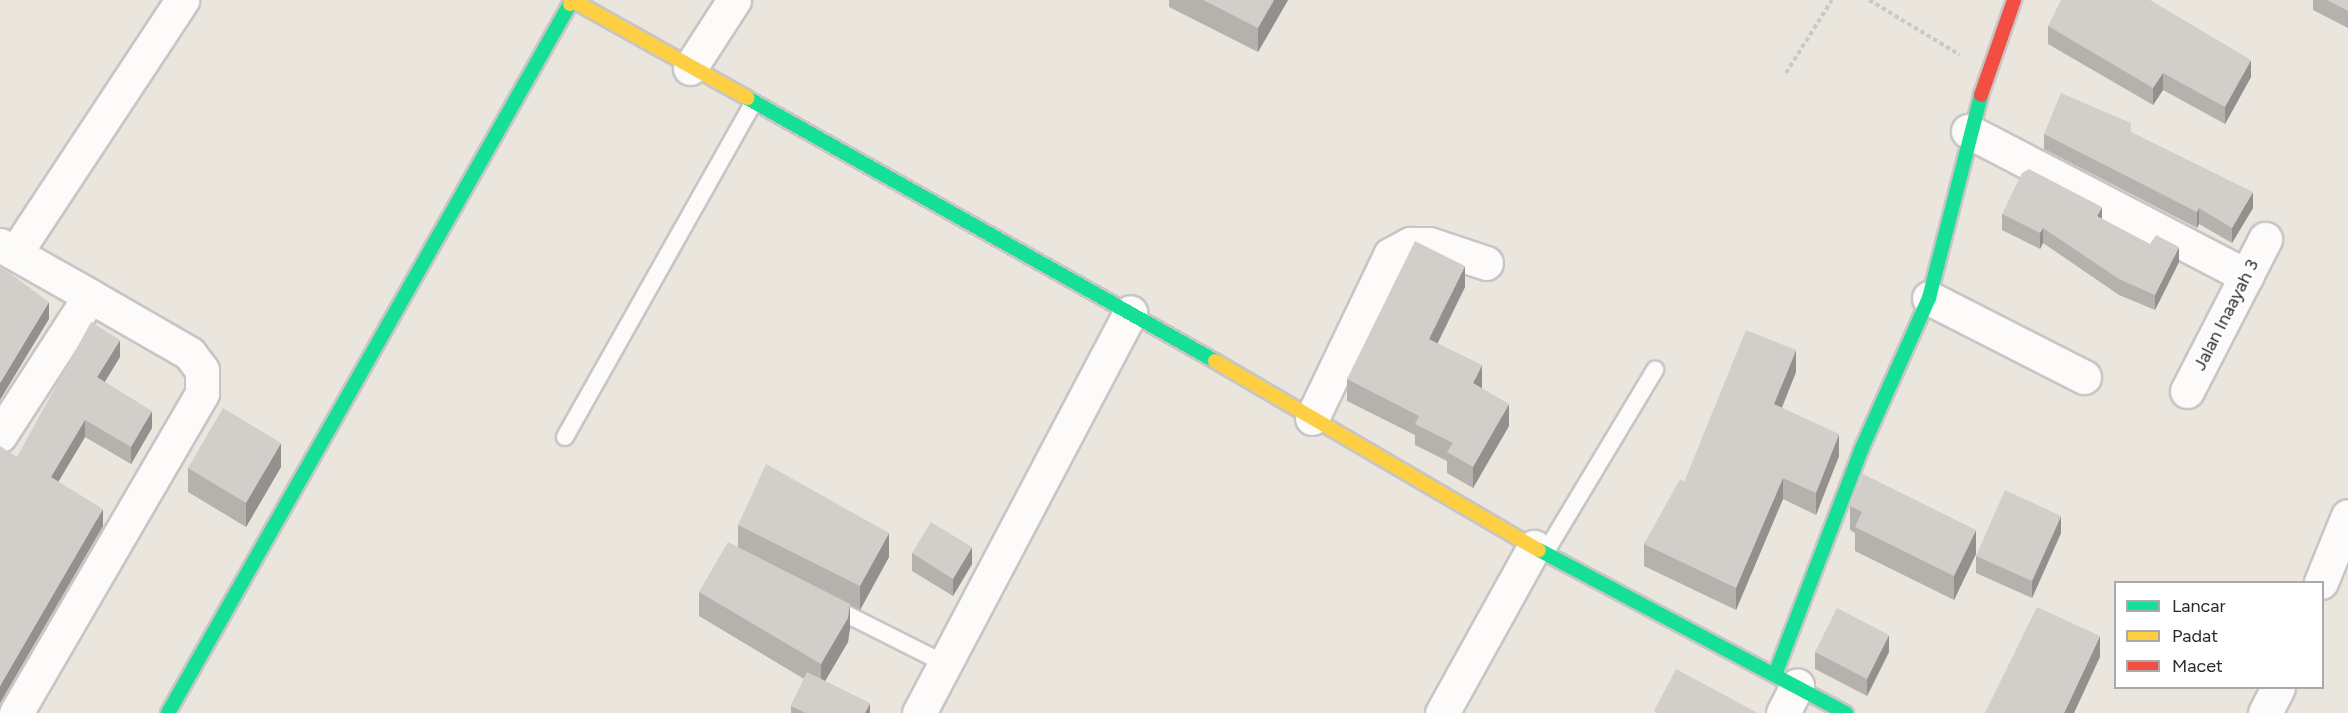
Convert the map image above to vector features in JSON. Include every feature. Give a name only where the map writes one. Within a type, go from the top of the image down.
[{"type":"street","points":[[16,713],[202,393],[202,370],[189,353],[8,249],[182,0]]},
{"type":"street","points":[[168,713],[572,0],[1130,312],[1785,690],[1846,713]]},
{"type":"street","points":[[690,68],[734,0]]},
{"type":"street","points":[[1785,690],[1861,450],[1929,298],[1968,131],[2010,2]]},
{"type":"street","points":[[1968,131],[2246,276]]},
{"type":"street","name":"Jalan Inaayah 3","points":[[2187,391],[2265,239]]},
{"type":"street","points":[[1312,418],[1390,255],[1410,244],[1429,244],[1486,263]]},
{"type":"street","points":[[0,435],[90,296]]},
{"type":"street","points":[[1929,298],[2084,377]]},
{"type":"street","points":[[919,713],[942,662],[1130,312]]},
{"type":"street","points":[[2321,581],[2348,516]]},
{"type":"street","points":[[1442,713],[1539,550]]},
{"type":"street","points":[[2265,713],[2277,689]]},
{"type":"lane","points":[[566,437],[753,103]]},
{"type":"lane","points":[[1539,550],[1655,370]]},
{"type":"lane","points":[[818,600],[942,662]]},
{"type":"path","points":[[1786,73],[1832,0]]},
{"type":"path","points":[[1869,0],[1986,70]]},
{"type":"building","points":[[1203,0],[1274,0],[1258,28]]},
{"type":"building","points":[[2061,0],[2150,0],[2251,60],[2225,107],[2163,73],[2153,88],[2048,26]]},
{"type":"building","points":[[2327,0],[2348,0],[2348,11]]},
{"type":"building","points":[[2061,93],[2131,123],[2131,132],[2253,192],[2232,228],[2199,208],[2197,212],[2044,134]]},
{"type":"building","points":[[2029,169],[2102,207],[2097,216],[2150,244],[2156,235],[2179,247],[2155,295],[2119,279],[2043,228],[2040,233],[2002,214],[2022,173]]},
{"type":"building","points":[[1415,241],[1465,266],[1429,339],[1482,365],[1473,383],[1509,404],[1473,467],[1447,452],[1453,443],[1415,424],[1419,416],[1347,379]]},
{"type":"building","points":[[0,266],[49,302],[0,383]]},
{"type":"building","points":[[91,322],[120,340],[97,377],[152,411],[131,447],[85,420],[51,477],[103,509],[0,686],[0,446],[17,457]]},
{"type":"building","points":[[1746,330],[1796,350],[1774,404],[1839,434],[1816,493],[1783,478],[1736,588],[1644,544],[1680,479],[1684,482]]},
{"type":"building","points":[[223,408],[281,443],[246,503],[188,468]]},
{"type":"building","points":[[766,464],[889,533],[860,586],[738,525]]},
{"type":"building","points":[[1863,474],[1976,530],[1954,576],[1855,527],[1862,512],[1850,506]]},
{"type":"building","points":[[2005,490],[2061,516],[2032,581],[1976,556]]},
{"type":"building","points":[[931,522],[972,547],[953,579],[912,553]]},
{"type":"building","points":[[728,542],[850,604],[848,618],[821,664],[699,592]]},
{"type":"building","points":[[2037,607],[2100,636],[2064,713],[1985,713]]},
{"type":"building","points":[[1837,608],[1889,635],[1867,679],[1815,652]]},
{"type":"building","points":[[1676,669],[1758,713],[1658,713],[1654,711]]},
{"type":"building","points":[[807,672],[870,703],[865,713],[806,713],[791,706]]},
{"type":"traffic: fast","points":[[168,713],[570,4]]},
{"type":"traffic: fast","points":[[1776,672],[1861,450],[1929,298],[1981,95]]},
{"type":"traffic: fast","points":[[747,98],[1215,361]]},
{"type":"traffic: fast","points":[[1539,550],[1846,713]]},
{"type":"traffic: slow","points":[[570,4],[572,0],[747,98]]},
{"type":"traffic: slow","points":[[1215,361],[1539,550]]},
{"type":"traffic: jam","points":[[1981,95],[2014,0]]}]
